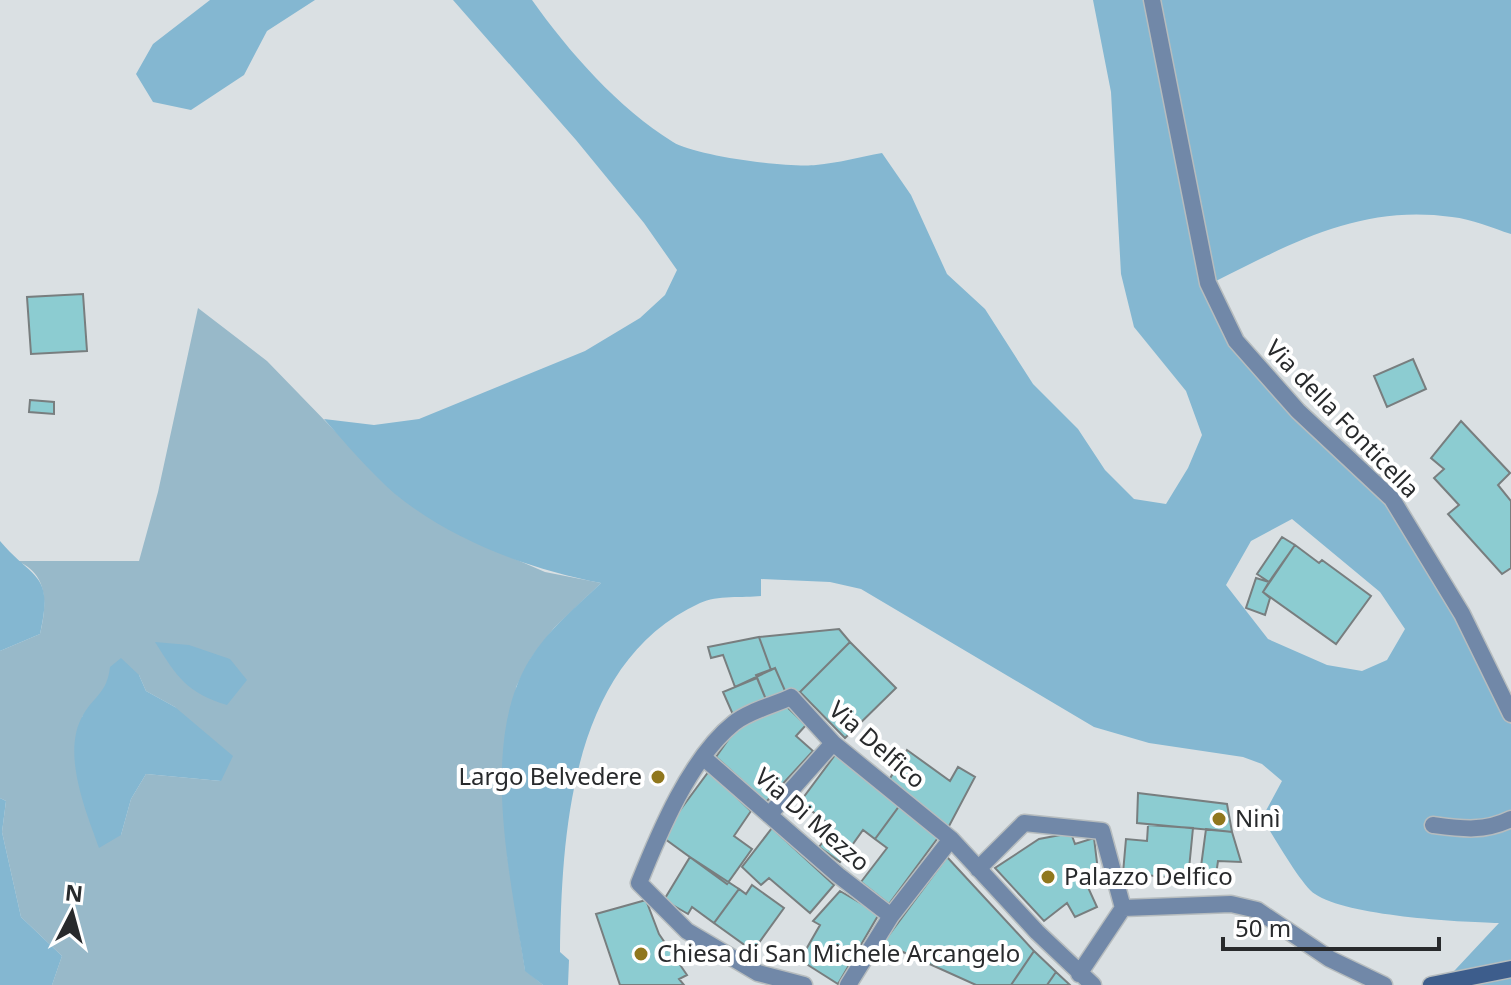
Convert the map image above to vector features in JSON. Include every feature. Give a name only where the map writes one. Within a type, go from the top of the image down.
[{"type":"street","name":"Via della Fonticella","points":[[1152,0],[1208,283],[1236,341],[1298,411],[1392,499],[1462,614],[1511,714]]},
{"type":"street","name":"Via Delfico","points":[[704,758],[735,722],[791,697],[833,743],[951,839],[1093,985]]},
{"type":"street","points":[[769,815],[833,743]]},
{"type":"street","points":[[704,758],[660,829],[639,883],[687,931],[758,973],[804,985]]},
{"type":"street","name":"Via Di Mezzo","points":[[704,758],[891,916]]},
{"type":"street","points":[[1433,825],[1467,830],[1490,829],[1511,819]]},
{"type":"street","points":[[978,869],[1024,823],[1102,831],[1123,908],[1079,974]]},
{"type":"street","points":[[848,985],[891,916],[951,839]]},
{"type":"street","points":[[1123,908],[1231,904],[1257,910],[1330,959],[1384,985]]},
{"type":"street","points":[[1431,985],[1511,969]]},
{"type":"shaded area","points":[[210,0],[315,0],[267,31],[244,75],[191,110],[153,102],[136,74],[153,44]]},
{"type":"shaded area","points":[[453,0],[532,0],[578,59],[614,96],[653,128],[684,147],[742,160],[785,165],[816,165],[882,153],[911,195],[947,274],[985,309],[1033,384],[1078,429],[1105,470],[1134,499],[1166,504],[1188,468],[1202,435],[1186,391],[1134,327],[1121,274],[1111,92],[1093,0],[1146,0],[1229,343],[1388,503],[1460,623],[1497,704],[1511,724],[1511,985],[1441,985],[1499,923],[1376,913],[1330,902],[1309,889],[1262,818],[1282,781],[1262,764],[1243,757],[1149,743],[1094,727],[861,589],[830,582],[761,579],[761,596],[722,598],[700,603],[657,630],[624,665],[600,707],[582,754],[571,804],[561,904],[560,952],[569,960],[568,985],[543,985],[525,971],[503,812],[505,730],[514,693],[537,648],[601,583],[519,561],[442,526],[395,494],[324,419],[374,425],[419,419],[585,351],[640,318],[665,295],[677,270],[644,223]],"holes":[[[1292,519],[1380,592],[1405,629],[1387,660],[1362,671],[1327,665],[1268,639],[1226,585],[1251,541]]]},
{"type":"shaded area","points":[[1156,0],[1511,0],[1511,234],[1459,218],[1419,214],[1387,216],[1328,230],[1214,282]]},
{"type":"shaded area","points":[[198,308],[267,361],[397,495],[466,538],[545,572],[601,583],[554,628],[531,658],[516,687],[507,853],[525,970],[543,985],[52,985],[62,956],[21,917],[2,832],[6,801],[0,798],[0,651],[40,634],[44,612],[40,582],[35,574],[17,561],[139,561],[158,492]],"holes":[[[139,675],[146,691],[175,707],[221,781],[146,774],[131,799],[121,835],[82,717],[108,685]]]},
{"type":"shaded area","points":[[0,541],[38,579],[44,599],[44,614],[40,634],[0,651]]},
{"type":"shaded area","points":[[155,642],[189,645],[230,659],[247,680],[227,705],[213,700],[184,682]]},
{"type":"shaded area","points":[[121,658],[139,675],[146,691],[175,707],[233,756],[221,781],[146,774],[131,799],[121,835],[99,848],[78,782],[74,747],[83,715],[103,688],[110,667]]},
{"type":"shaded area","points":[[0,798],[6,801],[2,832],[21,917],[62,956],[52,985],[0,985]]},
{"type":"building","points":[[83,294],[87,351],[31,354],[27,297]]},
{"type":"building","points":[[1413,359],[1426,389],[1387,407],[1374,376]]},
{"type":"building","points":[[30,400],[54,402],[54,414],[29,412]]},
{"type":"building","points":[[1461,421],[1510,473],[1498,485],[1511,501],[1511,568],[1502,574],[1448,514],[1459,505],[1434,478],[1444,469],[1431,458]]},
{"type":"building","points":[[1282,537],[1295,545],[1269,582],[1257,574]]},
{"type":"building","points":[[1295,545],[1319,563],[1322,560],[1371,596],[1336,644],[1263,592]]},
{"type":"building","points":[[1256,578],[1269,582],[1263,592],[1270,598],[1265,615],[1246,608]]},
{"type":"building","points":[[839,629],[850,642],[800,692],[786,693],[775,668],[771,670],[759,637]]},
{"type":"building","points":[[759,637],[771,670],[735,687],[723,655],[711,658],[708,647]]},
{"type":"building","points":[[850,642],[896,688],[845,738],[800,692]]},
{"type":"building","points":[[775,668],[786,693],[767,702],[756,675]]},
{"type":"building","points":[[757,678],[767,702],[734,717],[723,692]]},
{"type":"building","points":[[785,705],[806,725],[796,736],[813,751],[766,802],[716,757],[740,723]]},
{"type":"building","points":[[907,750],[950,781],[958,767],[975,777],[948,828],[889,780]]},
{"type":"building","points":[[835,755],[900,805],[875,839],[863,830],[840,862],[819,847],[834,828],[800,802]]},
{"type":"building","points":[[709,771],[751,811],[734,836],[752,849],[727,884],[661,836]]},
{"type":"building","points":[[1138,793],[1227,804],[1232,832],[1137,823]]},
{"type":"building","points":[[900,805],[940,835],[889,904],[861,882],[887,848],[875,839]]},
{"type":"building","points":[[1148,825],[1193,828],[1188,879],[1123,873],[1126,839],[1147,841]]},
{"type":"building","points":[[772,828],[834,885],[810,913],[769,878],[761,885],[742,867]]},
{"type":"building","points":[[1206,829],[1232,832],[1241,862],[1218,861],[1216,875],[1200,874]]},
{"type":"building","name":"Palazzo Delfico","points":[[1071,833],[1075,844],[1094,838],[1098,871],[1086,883],[1097,907],[1075,917],[1067,903],[1044,921],[995,868],[1039,839]]},
{"type":"building","points":[[690,857],[739,889],[714,923],[692,907],[688,914],[664,900]]},
{"type":"building","points":[[947,857],[1034,951],[1011,985],[976,985],[883,943]]},
{"type":"building","points":[[752,885],[784,908],[753,951],[714,923],[739,889],[746,894]]},
{"type":"building","points":[[840,891],[879,914],[838,984],[800,960],[820,925],[813,921]]},
{"type":"building","name":"Chiesa di San Michele Arcangelo","points":[[646,900],[659,934],[687,975],[679,979],[684,985],[620,985],[596,914]]},
{"type":"building","points":[[1034,951],[1056,972],[1047,985],[1011,985]]},
{"type":"building","points":[[1056,972],[1070,985],[1047,985]]},
{"type":"place","name":"Largo Belvedere","points":[[658,777]]},
{"type":"place","name":"Ninì","points":[[1219,819]]},
{"type":"place","name":"Palazzo Delfico","points":[[1048,877]]},
{"type":"place","name":"Chiesa di San Michele Arcangelo","points":[[641,954]]}]
